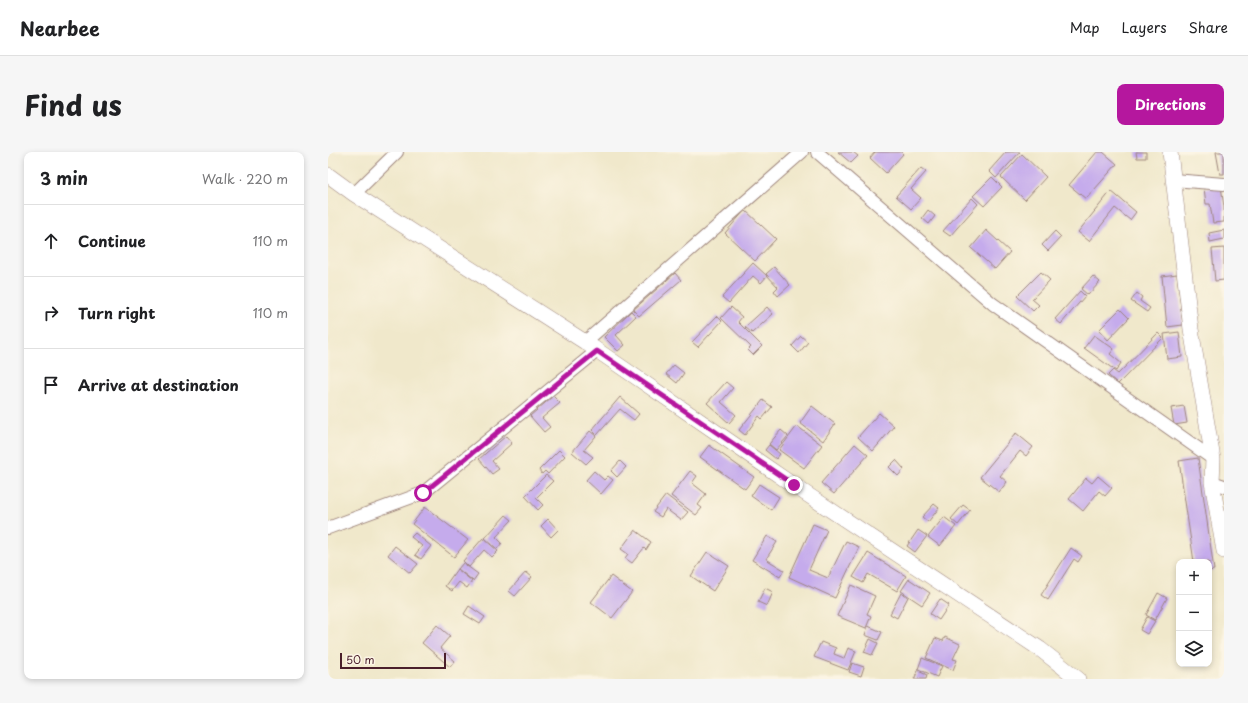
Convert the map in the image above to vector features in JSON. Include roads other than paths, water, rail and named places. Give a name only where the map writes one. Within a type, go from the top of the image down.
[{"type":"street","points":[[354,194],[397,152]]},
{"type":"street","points":[[328,528],[423,493],[591,347],[802,152]]},
{"type":"street","points":[[817,152],[993,304],[1212,459]]},
{"type":"street","points":[[1170,152],[1191,329],[1212,459],[1218,484],[1224,551]]},
{"type":"street","points":[[328,175],[354,194],[591,347],[794,485],[1040,649],[1078,679]]},
{"type":"street","points":[[1173,180],[1224,184]]}]
